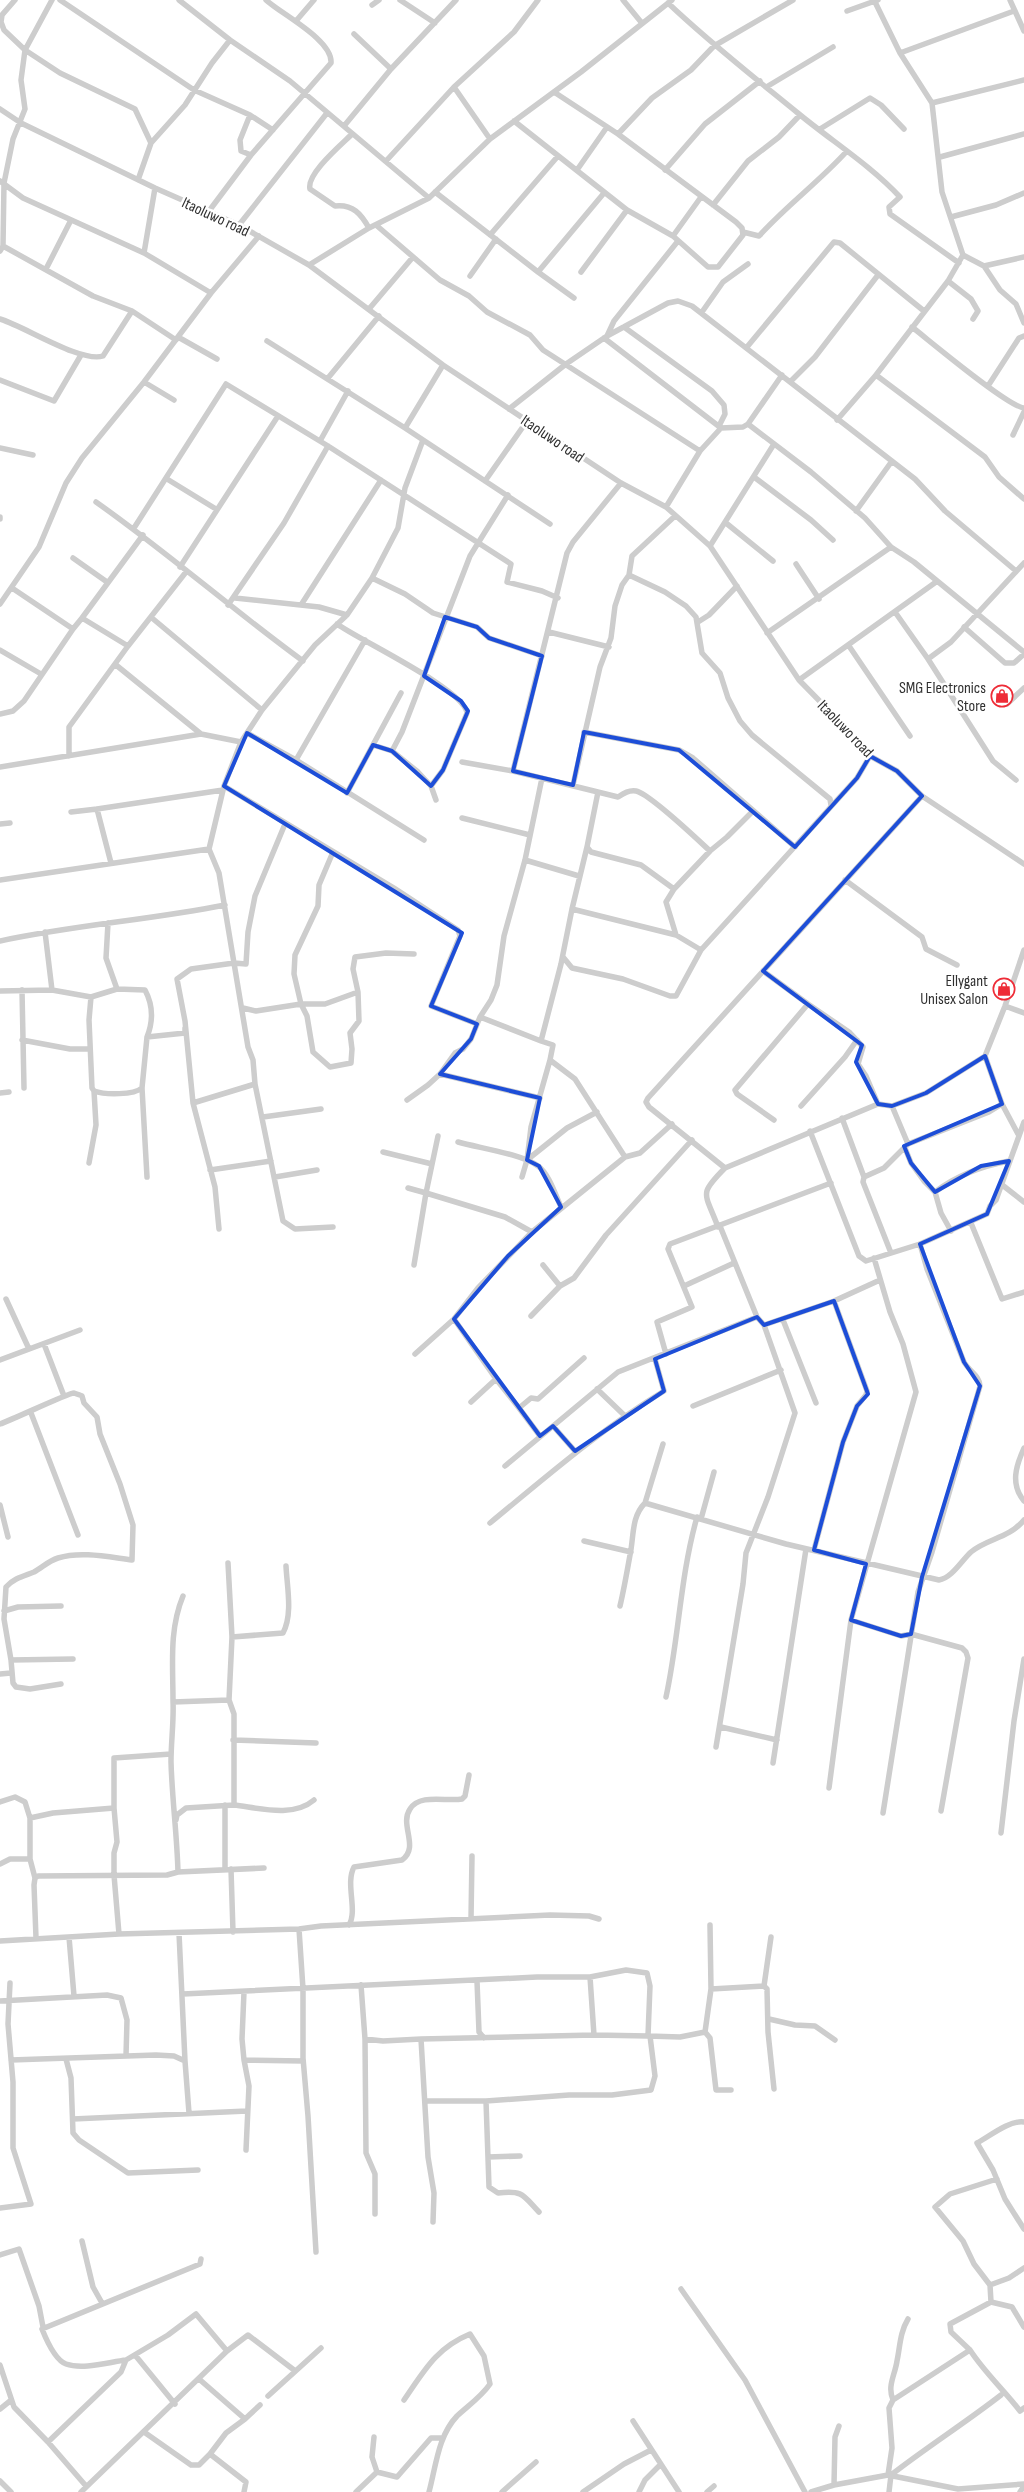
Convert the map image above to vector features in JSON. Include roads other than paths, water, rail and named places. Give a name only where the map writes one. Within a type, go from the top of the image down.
[{"type":"street","points":[[15,0],[2,15],[2,27],[25,50],[60,73],[135,109],[151,143]]},
{"type":"street","points":[[52,0],[25,50],[21,80],[25,109],[2,182],[2,249],[46,269],[93,296],[132,310],[177,338],[217,359]]},
{"type":"street","points":[[60,0],[194,90],[250,115],[273,130]]},
{"type":"street","points":[[179,0],[230,40],[290,80],[305,95],[429,198]]},
{"type":"street","points":[[209,211],[251,155],[305,95],[329,66],[331,60],[329,52],[296,21],[275,9],[266,0]]},
{"type":"street","points":[[296,21],[314,0]]},
{"type":"street","points":[[372,5],[379,0]]},
{"type":"street","points":[[400,0],[435,23]]},
{"type":"street","points":[[344,126],[391,70],[456,0]]},
{"type":"street","points":[[386,161],[454,87],[514,32],[538,0]]},
{"type":"street","points":[[623,0],[641,22]]},
{"type":"street","points":[[618,134],[652,98],[666,90],[690,70],[714,46],[793,0]]},
{"type":"street","points":[[1010,0],[1024,32]]},
{"type":"street","points":[[847,11],[877,1],[900,53],[932,103],[940,157],[942,192],[963,255],[984,266],[1000,290],[1016,304],[1024,323]]},
{"type":"street","points":[[310,265],[369,228],[429,198],[490,139],[554,92],[641,22],[670,2],[714,46],[768,86],[800,115],[880,178],[900,197],[889,207],[890,214],[959,263]]},
{"type":"street","points":[[900,53],[1014,11]]},
{"type":"street","points":[[354,34],[391,70]]},
{"type":"street","points":[[138,180],[151,143],[185,105],[230,40]]},
{"type":"street","points":[[768,86],[833,47]]},
{"type":"street","points":[[932,103],[1024,80]]},
{"type":"street","points":[[665,170],[705,124],[760,81]]},
{"type":"street","points":[[454,87],[490,139]]},
{"type":"street","points":[[554,92],[618,134],[736,222],[743,232],[759,236],[779,214],[814,185],[847,151]]},
{"type":"street","points":[[820,129],[870,98],[881,105],[904,129]]},
{"type":"street","name":"Itaoluwo road","points":[[0,109],[21,124],[155,188],[239,225],[310,265],[443,365],[621,483],[666,507],[675,516],[688,524],[710,546],[799,680],[850,732],[870,756],[897,771],[922,796],[1024,864]]},
{"type":"street","points":[[239,225],[327,113]]},
{"type":"street","points":[[250,115],[239,143],[241,151],[251,155]]},
{"type":"street","points":[[713,205],[748,161],[780,137],[800,115]]},
{"type":"street","points":[[514,121],[627,210],[673,236],[708,267],[715,268],[741,240],[743,232]]},
{"type":"street","points":[[577,170],[608,128]]},
{"type":"street","points":[[352,134],[311,178],[309,186],[310,189],[335,206],[344,205],[356,210],[362,215],[369,228]]},
{"type":"street","points":[[940,157],[1024,134]]},
{"type":"street","points":[[490,234],[558,156]]},
{"type":"street","points":[[2,182],[23,198],[144,253],[211,293]]},
{"type":"street","points":[[144,253],[155,188]]},
{"type":"street","points":[[435,192],[574,298]]},
{"type":"street","points":[[538,272],[604,193]]},
{"type":"street","points":[[950,217],[996,205],[1024,193]]},
{"type":"street","points":[[673,236],[701,197]]},
{"type":"street","points":[[581,272],[627,210]]},
{"type":"street","points":[[46,269],[71,220]]},
{"type":"street","points":[[376,225],[440,280],[474,300],[482,309],[530,335],[543,350],[700,450]]},
{"type":"street","points":[[0,604],[39,547],[66,483],[82,458],[144,382],[211,293],[259,236]]},
{"type":"street","points":[[470,276],[496,240]]},
{"type":"street","points":[[606,337],[614,322],[678,241]]},
{"type":"street","points":[[747,347],[831,243],[840,243],[924,311]]},
{"type":"street","points":[[837,420],[876,375],[948,281],[963,255]]},
{"type":"street","points":[[369,308],[412,257]]},
{"type":"street","points":[[984,266],[1024,257]]},
{"type":"street","points":[[702,312],[723,282],[748,264]]},
{"type":"street","points":[[791,382],[815,357],[878,275]]},
{"type":"street","points":[[948,281],[975,304],[978,311],[973,319]]},
{"type":"street","points":[[509,409],[566,364],[606,337],[672,302],[686,303],[702,312],[837,420],[915,479],[945,511],[1016,571]]},
{"type":"street","points":[[0,319],[81,354],[103,356],[132,310]]},
{"type":"street","points":[[328,378],[379,316]]},
{"type":"street","points":[[624,327],[712,391],[721,400],[725,414],[720,427],[700,450],[666,507]]},
{"type":"street","points":[[912,327],[1014,405],[1024,408]]},
{"type":"street","points":[[606,337],[720,427],[743,428],[748,424],[782,376]]},
{"type":"street","points":[[988,386],[1022,339]]},
{"type":"street","points":[[267,341],[328,378],[550,524]]},
{"type":"street","points":[[0,380],[54,401],[81,354]]},
{"type":"street","points":[[405,428],[443,365]]},
{"type":"street","points":[[876,375],[985,457],[999,477],[1024,499]]},
{"type":"street","points":[[144,382],[174,400]]},
{"type":"street","points":[[134,528],[226,384],[382,480],[511,564],[507,582],[542,590],[558,598]]},
{"type":"street","points":[[320,441],[348,392]]},
{"type":"street","points":[[1013,435],[1024,412]]},
{"type":"street","points":[[180,566],[278,416]]},
{"type":"street","points":[[485,481],[527,421]]},
{"type":"street","points":[[748,424],[812,472],[856,510],[891,547],[1024,651],[1014,663],[1005,662],[964,627]]},
{"type":"street","points":[[333,1227],[295,1229],[283,1221],[255,1084],[219,873],[209,849],[223,788],[241,742],[262,710],[315,645],[346,615],[372,578],[398,528],[404,494],[423,440]]},
{"type":"street","points":[[710,546],[774,444]]},
{"type":"street","points":[[228,605],[235,598],[284,523],[328,446]]},
{"type":"street","points":[[0,448],[33,455]]},
{"type":"street","points":[[856,510],[892,461]]},
{"type":"street","points":[[754,477],[811,520],[833,540]]},
{"type":"street","points":[[167,479],[216,510]]},
{"type":"street","points":[[301,605],[382,480]]},
{"type":"street","points":[[513,771],[570,546],[621,483]]},
{"type":"street","points":[[392,751],[444,627],[444,617],[470,556],[508,495]]},
{"type":"street","points":[[96,502],[143,534],[186,572],[303,662]]},
{"type":"street","points":[[573,785],[600,667],[609,647],[615,606],[622,584],[629,575],[632,556],[675,516]]},
{"type":"street","points":[[726,523],[773,560]]},
{"type":"street","points":[[0,714],[13,711],[24,701],[73,629],[143,534]]},
{"type":"street","points":[[767,633],[819,599],[891,547]]},
{"type":"street","points":[[73,558],[108,582]]},
{"type":"street","points":[[928,659],[951,642],[1024,563]]},
{"type":"street","points":[[796,564],[819,599]]},
{"type":"street","points":[[69,756],[69,727],[128,646],[152,618],[186,572]]},
{"type":"street","points":[[629,575],[665,592],[686,606],[698,622],[697,630],[702,654],[720,673],[728,698],[740,721],[752,735],[830,798],[831,805]]},
{"type":"street","points":[[372,578],[405,594],[424,608],[444,617],[477,627],[489,638],[542,656]]},
{"type":"street","points":[[799,680],[936,582]]},
{"type":"street","points":[[698,622],[709,614],[737,586]]},
{"type":"street","points":[[12,588],[73,629]]},
{"type":"street","points":[[235,598],[319,607],[346,615]]},
{"type":"street","points":[[895,612],[928,659],[993,761],[1016,780]]},
{"type":"street","points":[[82,618],[128,646]]},
{"type":"street","points":[[152,618],[262,710]]},
{"type":"street","points":[[337,624],[350,634],[365,640],[424,676],[461,701],[467,713],[443,770],[431,786]]},
{"type":"street","points":[[549,632],[609,647]]},
{"type":"street","points":[[296,760],[365,640]]},
{"type":"street","points":[[848,646],[910,736]]},
{"type":"street","points":[[0,650],[41,674]]},
{"type":"street","points":[[116,665],[201,734]]},
{"type":"street","points":[[1007,704],[1024,688]]},
{"type":"street","points":[[347,794],[401,693]]},
{"type":"street","points":[[584,732],[679,750],[693,758],[795,847]]},
{"type":"street","points":[[247,733],[296,760],[347,794],[424,840]]},
{"type":"street","points":[[0,767],[201,734],[241,742]]},
{"type":"street","points":[[372,745],[392,751],[431,786],[436,800]]},
{"type":"street","points":[[563,957],[572,968],[623,979],[670,996],[676,996],[701,950],[857,778],[870,756]]},
{"type":"street","points":[[462,762],[513,771],[618,797],[629,791],[638,791],[652,799],[710,851]]},
{"type":"street","points":[[406,1100],[440,1074],[455,1053],[463,1049],[471,1039],[480,1017],[491,1000],[497,985],[504,936],[525,860],[542,778]]},
{"type":"street","points":[[71,812],[223,788],[394,888],[458,930],[460,936],[431,1006],[477,1024]]},
{"type":"street","points":[[541,1040],[563,957],[598,792]]},
{"type":"street","points":[[725,1168],[649,1107],[646,1102],[648,1098],[922,796]]},
{"type":"street","points":[[97,809],[111,863]]},
{"type":"street","points":[[676,935],[666,902],[674,889],[710,851],[753,811]]},
{"type":"street","points":[[462,818],[530,835]]},
{"type":"street","points":[[0,824],[10,823]]},
{"type":"street","points":[[219,1229],[210,1170],[193,1103],[185,1020],[177,979],[191,969],[234,963],[246,964],[248,932],[255,896],[285,824]]},
{"type":"street","points":[[587,847],[591,852],[641,865],[674,889]]},
{"type":"street","points":[[0,880],[209,849]]},
{"type":"street","points":[[333,852],[318,885],[318,906],[295,955],[294,974],[301,1004],[307,1016],[313,1052],[330,1067],[351,1064],[350,1033],[359,1021],[358,992],[353,970],[354,957],[386,953],[414,954]]},
{"type":"street","points":[[525,860],[579,876]]},
{"type":"street","points":[[845,880],[922,937],[926,948],[957,965]]},
{"type":"street","points":[[0,941],[45,932],[225,905]]},
{"type":"street","points":[[572,909],[676,935],[701,950]]},
{"type":"street","points":[[108,923],[106,958],[117,989]]},
{"type":"street","points":[[45,932],[52,990]]},
{"type":"street","points":[[716,1747],[721,1727],[746,1553],[752,1532],[768,1497],[795,1413],[764,1325],[757,1317],[705,1193],[706,1186],[725,1168],[810,1131],[878,1104],[892,1106],[926,1093],[985,1056],[1005,1006],[1024,950]]},
{"type":"street","points":[[763,971],[849,1032],[857,1040],[863,1047],[858,1064],[878,1104]]},
{"type":"street","points":[[0,991],[52,990],[91,997],[117,989],[145,990],[149,997],[152,1015],[147,1037],[142,1088],[147,1177]]},
{"type":"street","points":[[22,990],[24,1088]]},
{"type":"street","points":[[243,1008],[256,1010],[301,1004],[325,1004],[358,992]]},
{"type":"street","points":[[89,1163],[96,1125],[94,1091],[91,1084],[88,1020],[91,997]]},
{"type":"street","points":[[774,1120],[736,1094],[735,1090],[808,1004]]},
{"type":"street","points":[[1005,1006],[1024,1013]]},
{"type":"street","points":[[480,1017],[553,1045],[531,1127],[527,1160],[522,1178]]},
{"type":"street","points":[[147,1037],[185,1033],[185,1020]]},
{"type":"street","points":[[22,1040],[70,1049],[90,1049]]},
{"type":"street","points":[[801,1106],[845,1057],[857,1040]]},
{"type":"street","points":[[985,1056],[1002,1104],[1018,1134]]},
{"type":"street","points":[[550,1060],[575,1079],[626,1157]]},
{"type":"street","points":[[440,1074],[540,1098]]},
{"type":"street","points":[[193,1103],[255,1084]]},
{"type":"street","points":[[94,1091],[136,1091],[142,1088]]},
{"type":"street","points":[[0,1093],[9,1092]]},
{"type":"street","points":[[864,1177],[884,1168],[906,1146],[989,1112],[1002,1104]]},
{"type":"street","points":[[892,1106],[911,1163],[935,1192],[941,1213],[951,1231]]},
{"type":"street","points":[[263,1117],[321,1109]]},
{"type":"street","points":[[527,1160],[567,1128],[597,1112]]},
{"type":"street","points":[[842,1118],[864,1177],[863,1182],[891,1254]]},
{"type":"street","points":[[810,1131],[859,1256],[866,1261],[920,1244],[971,1223],[987,1214],[1002,1184],[1018,1134],[1024,1122]]},
{"type":"street","points":[[415,1354],[454,1318],[478,1288],[532,1232],[626,1157],[640,1153],[672,1124]]},
{"type":"street","points":[[414,1265],[438,1136]]},
{"type":"street","points":[[531,1316],[560,1286],[574,1278],[606,1236],[692,1140]]},
{"type":"street","points":[[458,1142],[527,1160],[539,1166],[561,1207]]},
{"type":"street","points":[[383,1152],[432,1164]]},
{"type":"street","points":[[935,1192],[949,1181],[981,1166],[1010,1160]]},
{"type":"street","points":[[210,1170],[271,1161]]},
{"type":"street","points":[[275,1177],[317,1170]]},
{"type":"street","points":[[666,1354],[657,1322],[692,1307],[668,1246],[831,1183]]},
{"type":"street","points":[[1002,1184],[1024,1202]]},
{"type":"street","points":[[408,1188],[505,1217],[532,1232]]},
{"type":"street","points":[[971,1223],[1002,1299],[1024,1292]]},
{"type":"street","points":[[883,1812],[905,1686],[911,1634],[922,1577],[932,1552],[980,1386],[978,1379],[964,1362],[927,1270],[920,1244]]},
{"type":"street","points":[[829,1788],[851,1620],[916,1392],[903,1344],[874,1258]]},
{"type":"street","points":[[684,1286],[734,1263]]},
{"type":"street","points":[[543,1265],[560,1286]]},
{"type":"street","points":[[764,1325],[834,1301],[880,1280]]},
{"type":"street","points":[[6,1299],[29,1349]]},
{"type":"street","points":[[814,1550],[843,1442],[857,1406],[867,1391],[834,1301]]},
{"type":"street","points":[[505,1466],[618,1372],[757,1317]]},
{"type":"street","points":[[454,1318],[496,1380],[540,1436]]},
{"type":"street","points":[[783,1320],[816,1403]]},
{"type":"street","points":[[0,1360],[80,1330]]},
{"type":"street","points":[[44,1344],[64,1396]]},
{"type":"street","points":[[519,1408],[531,1398],[538,1399],[584,1358]]},
{"type":"street","points":[[490,1523],[575,1451],[624,1415],[664,1391],[655,1358]]},
{"type":"street","points":[[693,1406],[781,1370]]},
{"type":"street","points":[[470,1402],[496,1380]]},
{"type":"street","points":[[597,1389],[624,1415]]},
{"type":"street","points":[[0,1424],[31,1413],[64,1396],[74,1393],[82,1396],[84,1403],[96,1417],[100,1434],[120,1484],[133,1525],[132,1560],[100,1556],[56,1559],[10,1583],[4,1591],[2,1619],[11,1660],[13,1683],[21,1688],[61,1684]]},
{"type":"street","points":[[31,1413],[78,1535]]},
{"type":"street","points":[[553,1426],[575,1451]]},
{"type":"street","points":[[620,1606],[631,1552],[634,1522],[640,1508],[645,1503],[663,1444]]},
{"type":"street","points":[[1024,1448],[1015,1477],[1017,1489],[1024,1500]]},
{"type":"street","points":[[666,1697],[678,1632],[684,1568],[714,1472]]},
{"type":"street","points":[[645,1503],[752,1532],[806,1549],[922,1577],[943,1579],[975,1549],[1010,1534],[1024,1520]]},
{"type":"street","points":[[0,1505],[8,1537]]},
{"type":"street","points":[[584,1542],[631,1552]]},
{"type":"street","points":[[773,1763],[806,1549]]},
{"type":"street","points":[[228,1563],[232,1637],[229,1700],[234,1714],[234,1805]]},
{"type":"street","points":[[232,1637],[283,1633],[287,1625],[288,1612],[286,1566]]},
{"type":"street","points":[[178,1872],[172,1754],[174,1702],[173,1634],[176,1613],[183,1596]]},
{"type":"street","points":[[4,1611],[18,1607],[61,1606]]},
{"type":"street","points":[[851,1620],[901,1636],[911,1634],[962,1648],[967,1655],[941,1811]]},
{"type":"street","points":[[11,1660],[73,1659]]},
{"type":"street","points":[[1001,1833],[1021,1701],[1024,1659]]},
{"type":"street","points":[[0,1674],[11,1673]]},
{"type":"street","points":[[174,1702],[229,1700]]},
{"type":"street","points":[[721,1727],[777,1740]]},
{"type":"street","points":[[233,1740],[316,1743]]},
{"type":"street","points":[[120,1934],[114,1875],[114,1858],[118,1842],[114,1808],[114,1758],[172,1754]]},
{"type":"street","points":[[349,1925],[352,1915],[350,1894],[354,1867],[402,1860],[407,1856],[410,1847],[407,1820],[409,1810],[413,1805],[431,1800],[462,1799],[465,1796],[469,1775]]},
{"type":"street","points":[[0,1802],[16,1797],[25,1802],[30,1818],[30,1859],[35,1878],[33,1911],[36,1938]]},
{"type":"street","points":[[176,1820],[177,1815],[186,1808],[234,1805],[281,1811],[309,1805],[314,1800]]},
{"type":"street","points":[[226,1805],[228,1869],[233,1932]]},
{"type":"street","points":[[30,1818],[53,1813],[114,1808]]},
{"type":"street","points":[[471,1919],[472,1856]]},
{"type":"street","points":[[0,1864],[10,1860],[30,1859]]},
{"type":"street","points":[[35,1878],[38,1876],[167,1875],[178,1872],[264,1868]]},
{"type":"street","points":[[0,1941],[120,1934],[298,1929],[550,1915],[589,1916],[599,1919]]},
{"type":"street","points":[[710,1925],[711,1989],[705,2032],[711,2046],[716,2090],[731,2090]]},
{"type":"street","points":[[298,1929],[302,1989],[303,2061],[316,2252]]},
{"type":"street","points":[[179,1933],[189,2113]]},
{"type":"street","points":[[69,1937],[74,1996]]},
{"type":"street","points":[[771,1937],[764,1986],[768,1994],[768,2032],[774,2090]]},
{"type":"street","points":[[183,1994],[536,1977],[590,1978],[626,1970],[647,1973],[650,1986],[649,2036],[655,2076],[651,2090],[612,2096],[569,2095],[486,2101],[426,2101]]},
{"type":"street","points":[[590,1978],[594,2035]]},
{"type":"street","points":[[477,1981],[480,2032],[484,2038]]},
{"type":"street","points":[[0,2208],[30,2204],[13,2148],[11,2060],[8,2024],[10,1983]]},
{"type":"street","points":[[361,1986],[365,2039],[366,2154],[375,2174],[375,2214]]},
{"type":"street","points":[[711,1989],[764,1986]]},
{"type":"street","points":[[244,1992],[242,2039],[249,2086],[246,2150]]},
{"type":"street","points":[[0,2001],[107,1995],[121,1998],[127,2020],[126,2056]]},
{"type":"street","points":[[769,2019],[794,2025],[815,2026],[835,2040]]},
{"type":"street","points":[[365,2039],[382,2041],[594,2035],[680,2037],[705,2032]]},
{"type":"street","points":[[421,2039],[428,2157],[434,2194],[433,2222]]},
{"type":"street","points":[[11,2060],[174,2056],[185,2061]]},
{"type":"street","points":[[66,2059],[71,2078],[73,2133],[79,2140],[128,2173],[198,2170]]},
{"type":"street","points":[[244,2060],[303,2061]]},
{"type":"street","points":[[486,2101],[489,2187],[492,2191],[498,2193],[516,2190],[522,2193],[539,2212]]},
{"type":"street","points":[[73,2119],[247,2111]]},
{"type":"street","points":[[1024,2122],[1019,2121],[977,2143],[997,2179],[1005,2199],[1024,2229]]},
{"type":"street","points":[[488,2157],[520,2156]]},
{"type":"street","points":[[991,2302],[990,2285],[974,2264],[963,2241],[935,2207],[950,2194],[997,2179]]},
{"type":"street","points":[[82,2241],[93,2287],[102,2303]]},
{"type":"street","points":[[0,2255],[19,2249],[39,2306],[42,2330],[57,2356],[66,2364],[84,2365],[126,2360],[168,2335],[196,2314],[227,2351]]},
{"type":"street","points":[[43,2326],[200,2264],[201,2259]]},
{"type":"street","points":[[990,2285],[1009,2278],[1024,2268]]},
{"type":"street","points":[[681,2289],[745,2380],[805,2492]]},
{"type":"street","points":[[1024,2327],[1012,2307],[991,2302],[950,2324],[951,2332],[970,2350],[998,2388],[1008,2394],[1020,2411],[1024,2408]]},
{"type":"street","points":[[889,2492],[892,2448],[889,2408],[892,2400],[890,2389],[897,2364],[902,2331],[908,2319]]},
{"type":"street","points":[[404,2400],[429,2363],[454,2340],[470,2334],[481,2349],[490,2384],[482,2395],[457,2416],[442,2438],[430,2492]]},
{"type":"street","points":[[81,2492],[175,2404],[227,2351],[248,2335],[294,2370]]},
{"type":"street","points":[[268,2396],[294,2370],[321,2348]]},
{"type":"street","points":[[892,2400],[970,2350]]},
{"type":"street","points":[[135,2355],[175,2404]]},
{"type":"street","points":[[48,2442],[121,2372],[126,2360]]},
{"type":"street","points":[[0,2365],[10,2401],[14,2407],[48,2442],[86,2486]]},
{"type":"street","points":[[199,2379],[245,2419]]},
{"type":"street","points":[[889,2475],[932,2443],[972,2418],[1001,2395]]},
{"type":"street","points":[[0,2409],[10,2401]]},
{"type":"street","points":[[144,2432],[192,2465],[199,2465],[226,2433],[260,2405]]},
{"type":"street","points":[[633,2421],[679,2492]]},
{"type":"street","points":[[834,2485],[835,2436],[840,2426]]},
{"type":"street","points":[[374,2437],[372,2457],[377,2472]]},
{"type":"street","points":[[377,2472],[397,2477],[431,2438],[442,2438]]},
{"type":"street","points":[[583,2492],[624,2464],[651,2450]]},
{"type":"street","points":[[210,2454],[246,2482],[244,2492]]},
{"type":"street","points":[[502,2492],[536,2462]]},
{"type":"street","points":[[639,2492],[645,2480],[660,2465]]},
{"type":"street","points":[[356,2492],[377,2472]]},
{"type":"street","points":[[811,2492],[834,2485],[889,2475],[922,2480],[948,2490],[1024,2485]]},
{"type":"street","points":[[0,2481],[11,2492]]},
{"type":"street","points":[[1020,2492],[1024,2485]]},
{"type":"street","points":[[707,2492],[714,2486]]},
{"type":"place","name":"SMG Electronics Store","points":[[1002,696]]},
{"type":"place","name":"Ellygant Unisex Salon","points":[[1004,989]]}]
